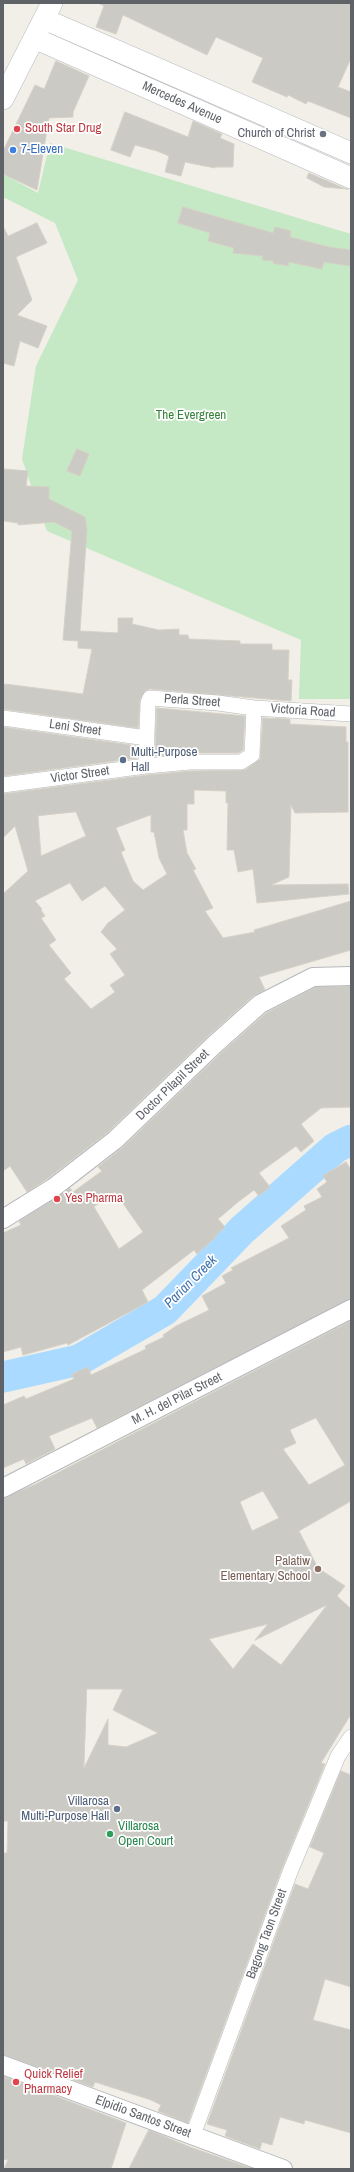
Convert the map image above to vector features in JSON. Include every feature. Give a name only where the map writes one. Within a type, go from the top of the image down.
[{"type":"main road","points":[[3,99],[48,11]]},
{"type":"main road","name":"Mercedes Avenue","points":[[48,11],[351,153]]},
{"type":"main road","name":"Mercedes Avenue","points":[[34,38],[351,178]]},
{"type":"street","name":"Perla Street","points":[[146,766],[148,703],[150,698],[218,703],[254,708]]},
{"type":"street","name":"Victoria Road","points":[[254,708],[351,714]]},
{"type":"street","name":"Victor Street","points":[[3,785],[146,766],[190,762],[241,762],[252,755],[254,708]]},
{"type":"street","name":"Leni Street","points":[[3,718],[147,738]]},
{"type":"street","name":"Doctor Pilapil Street","points":[[3,1219],[53,1188],[115,1140],[214,1045],[260,1004],[313,977],[351,976]]},
{"type":"street","name":"M. H. del Pilar Street","points":[[3,1488],[351,1309]]},
{"type":"street","name":"Bagong Taon Street","points":[[194,2135],[290,1872],[338,1756],[351,1738]]},
{"type":"street","name":"Elpidio Santos Street","points":[[3,2065],[283,2169]]},
{"type":"green space","name":"The Evergreen","points":[[50,143],[351,234],[351,699],[299,699],[301,640],[47,531],[22,459],[36,366],[78,280],[55,223],[3,197],[3,174],[38,193]]},
{"type":"building","points":[[98,3],[351,3],[351,58],[338,87],[351,92],[351,118],[308,101],[306,104],[288,95],[287,97],[252,82],[263,58],[216,37],[207,55],[123,15],[116,34],[96,27],[104,6]]},
{"type":"building","points":[[56,61],[89,76],[73,112],[73,117],[49,118],[37,190],[3,174],[3,151],[35,85],[44,89]]},
{"type":"building","points":[[125,112],[188,137],[193,121],[222,134],[220,138],[234,144],[233,167],[215,168],[185,162],[181,176],[165,172],[169,156],[157,151],[135,145],[130,157],[111,150]]},
{"type":"building","points":[[309,173],[346,189],[324,187],[307,178]]},
{"type":"building","points":[[183,207],[273,233],[275,227],[291,231],[290,237],[329,247],[351,250],[351,266],[324,262],[322,269],[289,262],[288,266],[273,263],[274,261],[262,260],[263,256],[233,253],[234,248],[208,241],[210,233],[178,223]]},
{"type":"building","points":[[37,223],[47,243],[16,257],[32,300],[17,315],[47,326],[38,348],[20,341],[14,366],[3,363],[3,226],[8,236]]},
{"type":"building","points":[[77,449],[89,454],[80,476],[67,471]]},
{"type":"building","points":[[4,469],[28,471],[26,486],[49,487],[49,499],[85,517],[87,529],[80,631],[118,633],[118,618],[133,618],[132,624],[159,630],[179,629],[179,635],[188,635],[189,639],[240,641],[240,644],[272,644],[272,650],[289,650],[288,680],[292,680],[291,701],[150,689],[145,691],[140,700],[138,728],[3,709],[3,686],[5,684],[83,694],[92,649],[78,648],[78,641],[63,640],[72,531],[54,522],[18,525],[18,523],[4,521]]},
{"type":"building","points":[[157,708],[245,716],[243,750],[238,753],[190,753],[155,756]]},
{"type":"building","points":[[263,718],[290,719],[290,724],[346,727],[346,742],[348,742],[348,812],[295,813],[291,805],[289,877],[271,885],[348,884],[349,894],[257,903],[253,869],[238,872],[234,850],[227,850],[228,803],[226,803],[226,791],[194,790],[194,804],[187,804],[187,830],[183,830],[187,853],[196,869],[193,870],[213,908],[205,911],[223,938],[255,932],[254,930],[351,901],[351,950],[259,977],[265,990],[253,996],[207,1037],[108,1132],[47,1179],[27,1192],[10,1166],[3,1171],[3,894],[28,871],[15,826],[3,838],[3,794],[147,775],[190,771],[245,770],[260,759]],"holes":[[[76,812],[86,836],[41,856],[38,816]],[[151,815],[151,832],[154,832],[159,858],[167,874],[143,890],[133,881],[121,852],[125,850],[116,828]],[[70,883],[82,901],[105,886],[125,910],[108,923],[101,932],[117,949],[110,954],[125,975],[110,985],[115,992],[91,1009],[64,979],[71,973],[49,945],[56,940],[41,918],[45,916],[41,910],[42,909],[35,901]]]},
{"type":"building","points":[[3,727],[138,746],[137,758],[3,776]]},
{"type":"building","points":[[351,986],[351,1107],[321,1108],[301,1124],[314,1141],[301,1152],[296,1146],[259,1173],[270,1187],[259,1196],[254,1190],[238,1202],[218,1219],[225,1227],[215,1236],[216,1237],[197,1254],[194,1250],[142,1290],[148,1302],[68,1345],[67,1343],[23,1355],[21,1347],[3,1352],[3,1233],[21,1225],[19,1221],[70,1188],[73,1192],[102,1171],[98,1167],[122,1148],[221,1053],[266,1013],[316,987]],"holes":[[[115,1192],[143,1232],[119,1249],[94,1207]]]},
{"type":"building","points":[[346,1162],[351,1170],[351,1299],[97,1428],[92,1418],[49,1436],[55,1449],[26,1464],[24,1459],[3,1468],[3,1405],[24,1396],[26,1399],[74,1379],[72,1374],[88,1367],[91,1375],[146,1349],[145,1346],[164,1337],[163,1335],[176,1326],[209,1310],[202,1296],[226,1283],[222,1276],[233,1270],[231,1268],[289,1238],[281,1226],[306,1210],[304,1206],[322,1197],[317,1189],[327,1182],[323,1176]]},
{"type":"building","points":[[351,1321],[351,1501],[299,1531],[318,1568],[345,1586],[337,1596],[351,1609],[351,1714],[321,1763],[325,1764],[281,1871],[188,2123],[158,2111],[161,2105],[151,2100],[95,2082],[93,2087],[3,2055],[3,1853],[7,1853],[8,1821],[3,1821],[3,1498],[36,1484]],"holes":[[[316,1418],[345,1465],[309,1485],[283,1449],[296,1443],[290,1430]],[[263,1491],[279,1518],[252,1531],[240,1502]],[[327,1605],[281,1665],[253,1644],[233,1669],[209,1639],[268,1624],[255,1640]],[[87,1689],[123,1689],[113,1710],[158,1733],[126,1747],[108,1745],[108,1719],[84,1768]]]},
{"type":"building","points":[[341,1771],[351,1775],[351,1987],[325,1979],[313,2020],[351,2030],[351,2133],[305,2120],[304,2124],[280,2117],[272,2145],[262,2142],[260,2149],[225,2136],[227,2130],[207,2124],[295,1884],[308,1889],[324,1853],[310,1847]]},
{"type":"building","points":[[3,2076],[126,2123],[111,2169],[4,2169],[8,2160],[3,2159]]},
{"type":"building","points":[[149,2130],[190,2147],[253,2169],[129,2169]]},
{"type":"waterway","name":"Parian Creek","points":[[3,1377],[79,1360],[165,1310],[242,1230],[335,1148],[351,1140]]},
{"type":"place","name":"South Star Drug","points":[[17,129]]},
{"type":"place","name":"Church of Christ","points":[[323,134]]},
{"type":"place","name":"7-Eleven","points":[[13,150]]},
{"type":"place","name":"Multi-Purpose Hall","points":[[123,760]]},
{"type":"place","name":"Yes Pharma","points":[[57,1199]]},
{"type":"place","name":"Palatiw Elementary School","points":[[318,1569]]},
{"type":"place","name":"Villarosa Multi-Purpose Hall","points":[[117,1809]]},
{"type":"place","name":"Villarosa Open Court","points":[[110,1834]]},
{"type":"place","name":"Quick Relief Pharmacy","points":[[16,2082]]}]
